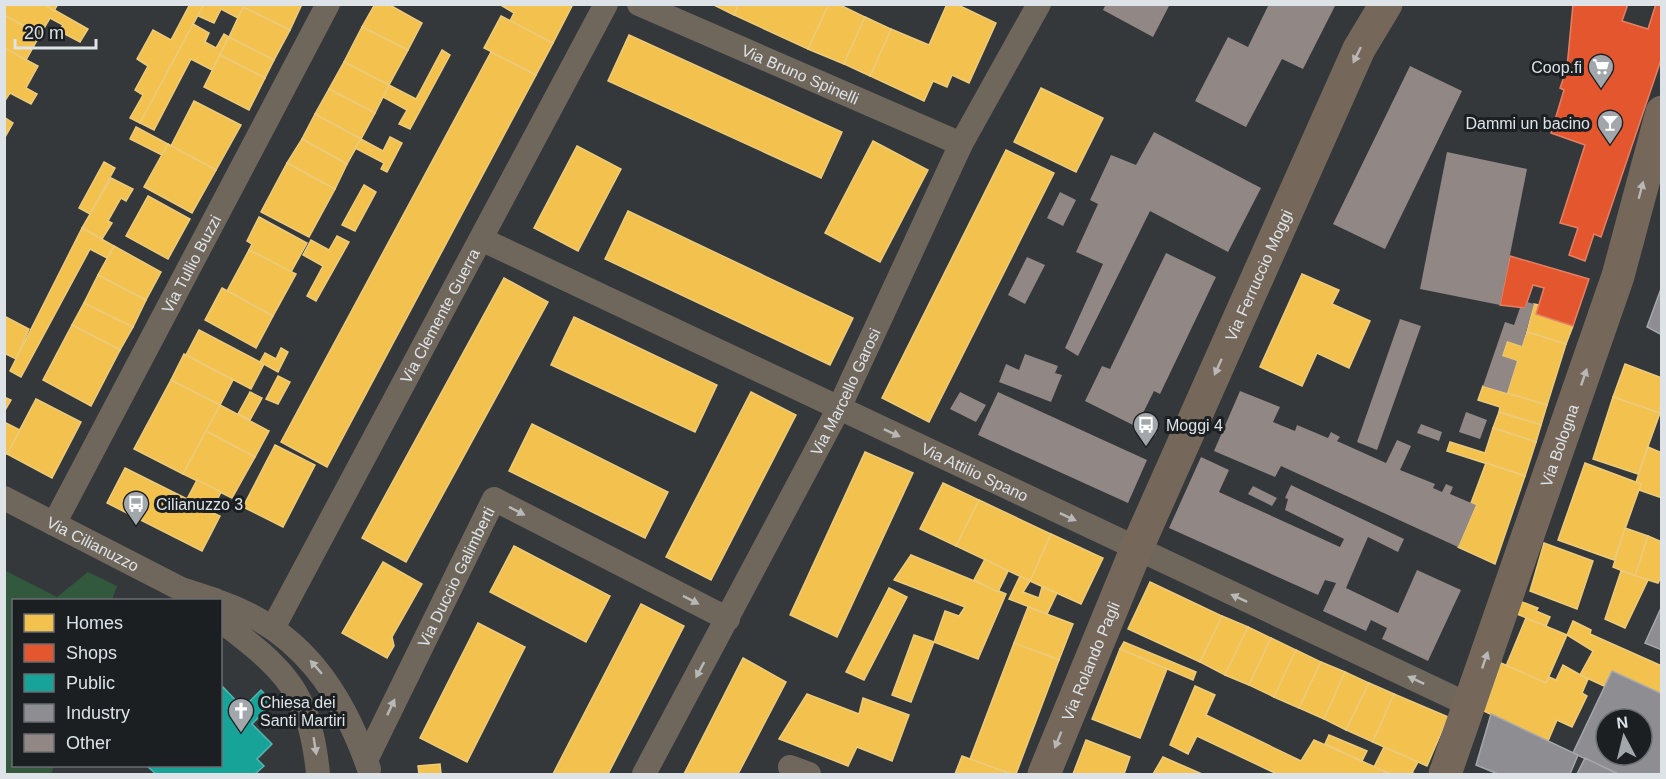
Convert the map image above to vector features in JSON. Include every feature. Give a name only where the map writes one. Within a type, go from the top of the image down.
[{"type":"street","name":"Via Tullio Buzzi","points":[[54,525],[328,4]]},
{"type":"street","name":"Via Clemente Guerra","points":[[273,628],[606,4]]},
{"type":"street","name":"Via Bruno Spinelli","points":[[639,4],[961,144]]},
{"type":"street","name":"Via Marcello Garosi","points":[[644,774],[839,408],[961,144],[1039,4]]},
{"type":"street","name":"Via Ferruccio Moggi","points":[[1136,550],[1359,50],[1386,4]]},
{"type":"street","name":"Via Bologna","points":[[1445,774],[1618,276],[1662,112]]},
{"type":"street","name":"Via Attilio Spano","points":[[481,239],[1136,550],[1469,705]]},
{"type":"street","name":"Via Cilianuzzo","points":[[4,498],[189,595],[210,599]]},
{"type":"street","name":"Via Duccio Galimberti","points":[[369,767],[494,499],[728,619]]},
{"type":"street","name":"Via Rolando Pagli","points":[[1044,774],[1136,550]]},
{"type":"street","points":[[222,603],[273,628],[289,639],[318,668],[340,700],[369,767]]},
{"type":"street","points":[[222,622],[261,651],[294,687],[308,715],[315,745],[318,774]]},
{"type":"green space","points":[[4,570],[57,597],[88,572],[117,586],[112,599],[12,599],[12,767],[54,767],[51,774],[5,774]]},
{"type":"building: Homes","points":[[4,4],[44,4],[88,29],[80,42],[59,31],[63,25],[50,18],[40,35],[4,15]]},
{"type":"building: Homes","points":[[44,4],[58,4],[54,11]]},
{"type":"building: Homes","points":[[190,4],[204,4],[140,123],[130,118],[143,95],[135,90],[148,66],[137,59],[153,30],[171,40]]},
{"type":"building: Homes","points":[[204,4],[245,4],[238,18],[221,9],[214,23],[198,16]]},
{"type":"building: Homes","points":[[245,4],[302,4],[290,30],[243,7]]},
{"type":"building: Homes","points":[[375,4],[388,4],[422,23],[408,50],[362,27]]},
{"type":"building: Homes","points":[[499,4],[573,4],[553,43],[510,21],[514,13]]},
{"type":"building: Homes","points":[[712,4],[739,4],[734,15]]},
{"type":"building: Homes","points":[[739,4],[829,4],[808,49],[734,15]]},
{"type":"building: Homes","points":[[829,4],[838,4],[865,17],[844,64],[808,49]]},
{"type":"building: Homes","points":[[947,4],[956,4],[996,23],[969,83],[952,75],[947,87],[933,81],[924,101],[870,76],[891,29],[929,45]]},
{"type":"building: Homes","points":[[243,7],[290,30],[274,60],[229,37]]},
{"type":"building: Homes","points":[[4,15],[40,35],[26,60],[4,48]]},
{"type":"building: Homes","points":[[501,16],[553,43],[536,75],[484,48]]},
{"type":"building: Homes","points":[[865,17],[891,29],[870,76],[844,64]]},
{"type":"building: Homes","points":[[193,24],[209,33],[205,42],[216,48],[224,34],[229,37],[212,70],[191,59],[154,130],[140,123]]},
{"type":"building: Homes","points":[[362,27],[408,50],[389,85],[344,62]]},
{"type":"building: Homes","points":[[629,35],[842,132],[821,178],[608,81]]},
{"type":"building: Homes","points":[[229,37],[274,60],[265,78],[220,55]]},
{"type":"building: Homes","points":[[4,48],[38,66],[26,88],[37,94],[31,104],[10,93],[4,102]]},
{"type":"building: Homes","points":[[442,50],[450,55],[410,129],[399,124],[407,110],[383,97],[389,85],[416,99]]},
{"type":"building: Homes","points":[[491,52],[536,75],[327,467],[281,442]]},
{"type":"building: Homes","points":[[220,55],[265,78],[249,110],[204,87]]},
{"type":"building: Homes","points":[[344,62],[389,85],[375,113],[329,89]]},
{"type":"building: Homes","points":[[1041,88],[1103,118],[1076,172],[1014,142]]},
{"type":"building: Homes","points":[[329,89],[375,113],[361,139],[315,114]]},
{"type":"building: Homes","points":[[194,101],[241,125],[216,170],[171,146]]},
{"type":"building: Homes","points":[[315,114],[361,139],[347,164],[302,139]]},
{"type":"building: Homes","points":[[4,117],[13,123],[4,139]]},
{"type":"building: Homes","points":[[136,127],[168,144],[162,155],[130,139]]},
{"type":"building: Homes","points":[[390,137],[402,143],[387,172],[381,169],[384,163],[355,148],[361,139],[383,151]]},
{"type":"building: Homes","points":[[302,139],[347,164],[335,189],[287,163]]},
{"type":"building: Homes","points":[[873,141],[928,170],[880,262],[825,233]]},
{"type":"building: Homes","points":[[168,144],[216,170],[192,213],[144,187]]},
{"type":"building: Homes","points":[[577,146],[621,169],[578,251],[534,228]]},
{"type":"building: Homes","points":[[1006,150],[1054,173],[929,422],[882,398]]},
{"type":"building: Homes","points":[[104,162],[115,168],[90,214],[79,208]]},
{"type":"building: Homes","points":[[287,163],[335,189],[309,237],[261,212]]},
{"type":"building: Homes","points":[[111,178],[133,189],[126,201],[121,198],[108,221],[112,223],[102,239],[82,228]]},
{"type":"building: Homes","points":[[364,185],[376,192],[355,231],[342,225]]},
{"type":"building: Homes","points":[[148,196],[190,219],[168,259],[126,236]]},
{"type":"building: Homes","points":[[628,211],[853,318],[830,365],[605,259]]},
{"type":"building: Homes","points":[[259,217],[307,243],[291,272],[249,250],[252,244],[247,241]]},
{"type":"building: Homes","points":[[82,228],[114,246],[107,258],[90,249],[21,377],[10,371]]},
{"type":"building: Homes","points":[[337,236],[349,242],[316,301],[307,296],[323,266],[303,255],[311,240],[329,250]]},
{"type":"building: Homes","points":[[114,246],[161,272],[146,300],[98,275]]},
{"type":"building: Homes","points":[[249,250],[296,274],[273,316],[227,291]]},
{"type":"building: Homes","points":[[1302,274],[1339,290],[1332,304],[1370,321],[1349,368],[1317,353],[1302,386],[1260,367]]},
{"type":"building: Homes","points":[[98,275],[146,300],[133,327],[84,303]]},
{"type":"building: Homes","points":[[504,278],[548,302],[406,562],[362,538]]},
{"type":"building: Homes","points":[[222,288],[273,316],[256,348],[205,320]]},
{"type":"building: Homes","points":[[84,303],[133,327],[120,350],[72,325]]},
{"type":"building: Homes","points":[[1534,304],[1539,305],[1536,314],[1573,326],[1566,344],[1527,332]]},
{"type":"building: Homes","points":[[4,316],[29,329],[16,359],[4,353]]},
{"type":"building: Homes","points":[[574,317],[717,385],[695,432],[551,365]]},
{"type":"building: Homes","points":[[72,325],[120,350],[91,406],[43,380]]},
{"type":"building: Homes","points":[[199,330],[264,364],[251,389],[186,355]]},
{"type":"building: Homes","points":[[1527,332],[1566,344],[1547,405],[1507,393],[1517,361],[1502,356],[1507,341],[1522,346]]},
{"type":"building: Homes","points":[[281,348],[288,352],[278,372],[260,362],[265,353],[276,359]]},
{"type":"building: Homes","points":[[184,354],[233,380],[220,405],[171,380]]},
{"type":"building: Homes","points":[[1625,364],[1662,378],[1660,413],[1613,397]]},
{"type":"building: Homes","points":[[278,376],[290,382],[278,404],[266,399]]},
{"type":"building: Homes","points":[[171,380],[220,405],[183,474],[134,449]]},
{"type":"building: Homes","points":[[1483,386],[1547,405],[1541,425],[1499,412],[1500,407],[1478,400]]},
{"type":"building: Homes","points":[[250,392],[262,398],[250,420],[238,414]]},
{"type":"building: Homes","points":[[751,392],[796,415],[711,580],[666,557]]},
{"type":"building: Homes","points":[[4,397],[11,400],[4,412]]},
{"type":"building: Homes","points":[[1613,397],[1660,413],[1638,474],[1593,459]]},
{"type":"building: Homes","points":[[36,399],[81,422],[52,478],[7,454]]},
{"type":"building: Homes","points":[[220,405],[269,431],[255,457],[206,431]]},
{"type":"building: Homes","points":[[1499,412],[1541,425],[1536,442],[1493,428]]},
{"type":"building: Homes","points":[[4,422],[20,430],[7,454],[4,452]]},
{"type":"building: Homes","points":[[532,424],[668,492],[645,538],[509,471]]},
{"type":"building: Homes","points":[[1493,428],[1536,442],[1525,476],[1447,451],[1450,442],[1485,453]]},
{"type":"building: Homes","points":[[206,431],[255,457],[232,498],[183,474]]},
{"type":"building: Homes","points":[[275,445],[315,465],[283,527],[243,507]]},
{"type":"building: Homes","points":[[1648,447],[1662,453],[1662,498],[1639,490],[1641,484],[1636,482]]},
{"type":"building: Homes","points":[[865,452],[913,473],[837,637],[790,615]]},
{"type":"building: Homes","points":[[1486,463],[1525,476],[1495,564],[1458,547],[1476,505],[1471,503]]},
{"type":"building: Homes","points":[[1585,463],[1641,484],[1614,560],[1558,540]]},
{"type":"building: Homes","points":[[125,468],[187,499],[197,480],[221,492],[211,512],[220,516],[202,551],[107,503]]},
{"type":"building: Homes","points":[[943,483],[979,500],[956,546],[920,529]]},
{"type":"building: Homes","points":[[979,500],[1051,534],[1030,581],[956,546]]},
{"type":"building: Homes","points":[[1625,528],[1648,536],[1635,576],[1613,567]]},
{"type":"building: Homes","points":[[1051,534],[1103,558],[1081,604],[1030,581]]},
{"type":"building: Homes","points":[[1648,536],[1662,542],[1662,575],[1658,583],[1635,576]]},
{"type":"building: Homes","points":[[1544,543],[1593,561],[1577,609],[1530,591]]},
{"type":"building: Homes","points":[[514,546],[610,596],[586,642],[490,592]]},
{"type":"building: Homes","points":[[911,555],[1006,594],[978,659],[934,642],[945,611],[959,616],[965,607],[894,580]]},
{"type":"building: Homes","points":[[985,559],[1008,571],[998,592],[974,580]]},
{"type":"building: Homes","points":[[383,562],[422,584],[392,637],[394,646],[387,658],[342,633]]},
{"type":"building: Homes","points":[[1621,571],[1648,580],[1625,628],[1605,619]]},
{"type":"building: Homes","points":[[1020,576],[1030,581],[1023,592],[1039,598],[1042,587],[1057,593],[1047,614],[1009,599]]},
{"type":"building: Homes","points":[[1150,582],[1222,616],[1200,662],[1128,629]]},
{"type":"building: Homes","points":[[889,588],[907,597],[864,680],[846,672]]},
{"type":"building: Homes","points":[[1517,600],[1538,608],[1536,611],[1550,617],[1546,626],[1512,612]]},
{"type":"building: Homes","points":[[641,604],[684,626],[608,774],[553,774]]},
{"type":"building: Homes","points":[[1028,607],[1073,624],[1059,660],[1014,643]]},
{"type":"building: Homes","points":[[1222,616],[1248,627],[1225,675],[1200,662]]},
{"type":"building: Homes","points":[[1526,618],[1567,635],[1546,683],[1506,666]]},
{"type":"building: Homes","points":[[1573,621],[1591,630],[1590,634],[1662,666],[1662,694],[1612,671],[1604,686],[1580,675],[1593,651],[1567,635]]},
{"type":"building: Homes","points":[[478,623],[525,647],[467,762],[420,738]]},
{"type":"building: Homes","points":[[1248,627],[1271,638],[1249,685],[1225,675]]},
{"type":"building: Homes","points":[[914,635],[934,642],[911,702],[892,695]]},
{"type":"building: Homes","points":[[1271,638],[1296,650],[1274,697],[1249,685]]},
{"type":"building: Homes","points":[[1124,642],[1196,672],[1193,680],[1120,649]]},
{"type":"building: Homes","points":[[1014,643],[1059,660],[1016,774],[1011,774],[970,759]]},
{"type":"building: Homes","points":[[1120,649],[1167,669],[1140,738],[1092,719]]},
{"type":"building: Homes","points":[[1296,650],[1321,662],[1299,708],[1274,697]]},
{"type":"building: Homes","points":[[743,658],[786,682],[738,774],[684,774]]},
{"type":"building: Homes","points":[[1321,662],[1345,672],[1324,719],[1299,708]]},
{"type":"building: Homes","points":[[1501,663],[1546,683],[1549,677],[1556,680],[1563,665],[1588,679],[1582,693],[1587,696],[1572,727],[1557,720],[1548,741],[1484,711]]},
{"type":"building: Homes","points":[[1345,672],[1369,683],[1346,730],[1324,719]]},
{"type":"building: Homes","points":[[1369,683],[1394,694],[1373,742],[1346,730]]},
{"type":"building: Homes","points":[[1195,686],[1215,695],[1206,715],[1301,761],[1314,740],[1391,774],[1277,774],[1197,736],[1188,754],[1170,745]]},
{"type":"building: Homes","points":[[807,694],[859,714],[863,698],[909,715],[892,761],[857,747],[848,766],[779,739]]},
{"type":"building: Homes","points":[[1394,694],[1448,717],[1427,766],[1373,742]]},
{"type":"building: Homes","points":[[1329,735],[1367,751],[1362,761],[1325,744]]},
{"type":"building: Homes","points":[[1086,740],[1130,757],[1124,774],[1073,774]]},
{"type":"building: Homes","points":[[1384,747],[1418,762],[1412,773],[1416,774],[1391,774],[1374,767]]},
{"type":"building: Homes","points":[[962,756],[970,759],[1011,774],[955,774]]},
{"type":"building: Homes","points":[[1163,757],[1202,774],[1153,774]]},
{"type":"building: Homes","points":[[440,764],[441,774],[419,774],[418,766]]},
{"type":"building: Shops","points":[[1573,4],[1628,4],[1622,21],[1648,29],[1656,4],[1662,4],[1662,57],[1601,237],[1594,234],[1585,261],[1569,255],[1578,228],[1560,223],[1585,145],[1551,133],[1564,90],[1560,88],[1567,68]]},
{"type":"building: Shops","points":[[1510,256],[1589,279],[1573,326],[1536,314],[1544,288],[1533,285],[1525,308],[1500,305]]},
{"type":"building: Public","name":"Chiesa dei Santi Martiri","points":[[222,688],[243,708],[261,690],[273,703],[252,724],[272,744],[257,759],[264,766],[255,774],[156,774],[148,767],[222,767]]},
{"type":"building: Industry","points":[[1662,286],[1662,335],[1647,327]]},
{"type":"building: Industry","points":[[1662,608],[1662,650],[1645,643]]},
{"type":"building: Industry","points":[[1612,671],[1662,694],[1662,774],[1618,774],[1603,767],[1654,767],[1654,707],[1595,707]]},
{"type":"building: Industry","points":[[1594,709],[1594,763],[1573,753]]},
{"type":"building: Industry","points":[[1491,714],[1578,755],[1570,774],[1498,774],[1476,765]]},
{"type":"building: Industry","points":[[1585,758],[1594,762],[1594,767],[1604,767],[1618,774],[1577,774]]},
{"type":"building: Other","points":[[1106,4],[1170,4],[1153,37],[1103,10]]},
{"type":"building: Other","points":[[1269,4],[1336,4],[1303,69],[1282,59],[1246,127],[1195,101],[1228,37],[1248,47]]},
{"type":"building: Other","points":[[1410,66],[1462,91],[1385,249],[1333,224]]},
{"type":"building: Other","points":[[1154,132],[1261,188],[1228,252],[1150,211],[1078,356],[1065,348],[1103,264],[1076,252],[1098,204],[1090,200],[1111,155],[1136,165]]},
{"type":"building: Other","points":[[1447,152],[1527,169],[1500,305],[1420,289]]},
{"type":"building: Other","points":[[1060,192],[1076,200],[1063,226],[1047,218]]},
{"type":"building: Other","points":[[1166,253],[1216,277],[1160,394],[1154,391],[1140,419],[1159,428],[1155,436],[1085,401],[1102,366],[1110,369]]},
{"type":"building: Other","points":[[1027,257],[1045,265],[1025,304],[1008,295]]},
{"type":"building: Other","points":[[1527,302],[1534,304],[1522,346],[1507,341],[1502,356],[1517,361],[1507,393],[1483,386],[1505,322],[1514,325],[1520,308],[1525,308]]},
{"type":"building: Other","points":[[1400,319],[1421,326],[1377,450],[1357,442]]},
{"type":"building: Other","points":[[1025,354],[1058,366],[1055,373],[1062,375],[1051,402],[999,382],[1006,364],[1019,370]]},
{"type":"building: Other","points":[[1240,391],[1280,407],[1273,422],[1295,431],[1297,425],[1328,438],[1331,432],[1340,437],[1337,441],[1386,463],[1397,440],[1411,446],[1400,470],[1435,484],[1433,488],[1442,492],[1446,484],[1453,487],[1450,494],[1476,505],[1458,547],[1281,466],[1275,477],[1214,451]]},
{"type":"building: Other","points":[[960,392],[986,405],[976,422],[950,409]]},
{"type":"building: Other","points":[[998,392],[1147,460],[1128,503],[978,435]]},
{"type":"building: Other","points":[[1466,412],[1487,420],[1480,439],[1459,432]]},
{"type":"building: Other","points":[[1421,424],[1442,432],[1439,441],[1417,433]]},
{"type":"building: Other","points":[[1201,457],[1229,470],[1219,492],[1340,547],[1344,539],[1285,510],[1288,499],[1285,498],[1291,485],[1404,539],[1398,552],[1368,537],[1346,588],[1398,613],[1417,570],[1461,590],[1428,661],[1382,639],[1387,628],[1371,620],[1366,631],[1323,611],[1336,583],[1325,580],[1318,595],[1169,528]]},
{"type":"building: Other","points":[[1253,486],[1277,498],[1272,506],[1248,494]]},
{"type":"place","name":"Coop.fi","points":[[1601,90]]},
{"type":"place","name":"Dammi un bacino","points":[[1610,146]]},
{"type":"place","name":"Moggi 4","points":[[1146,448]]},
{"type":"place","name":"Cilianuzzo 3","points":[[136,527]]},
{"type":"place","name":"Chiesa dei Santi Martiri","points":[[241,734]]}]
